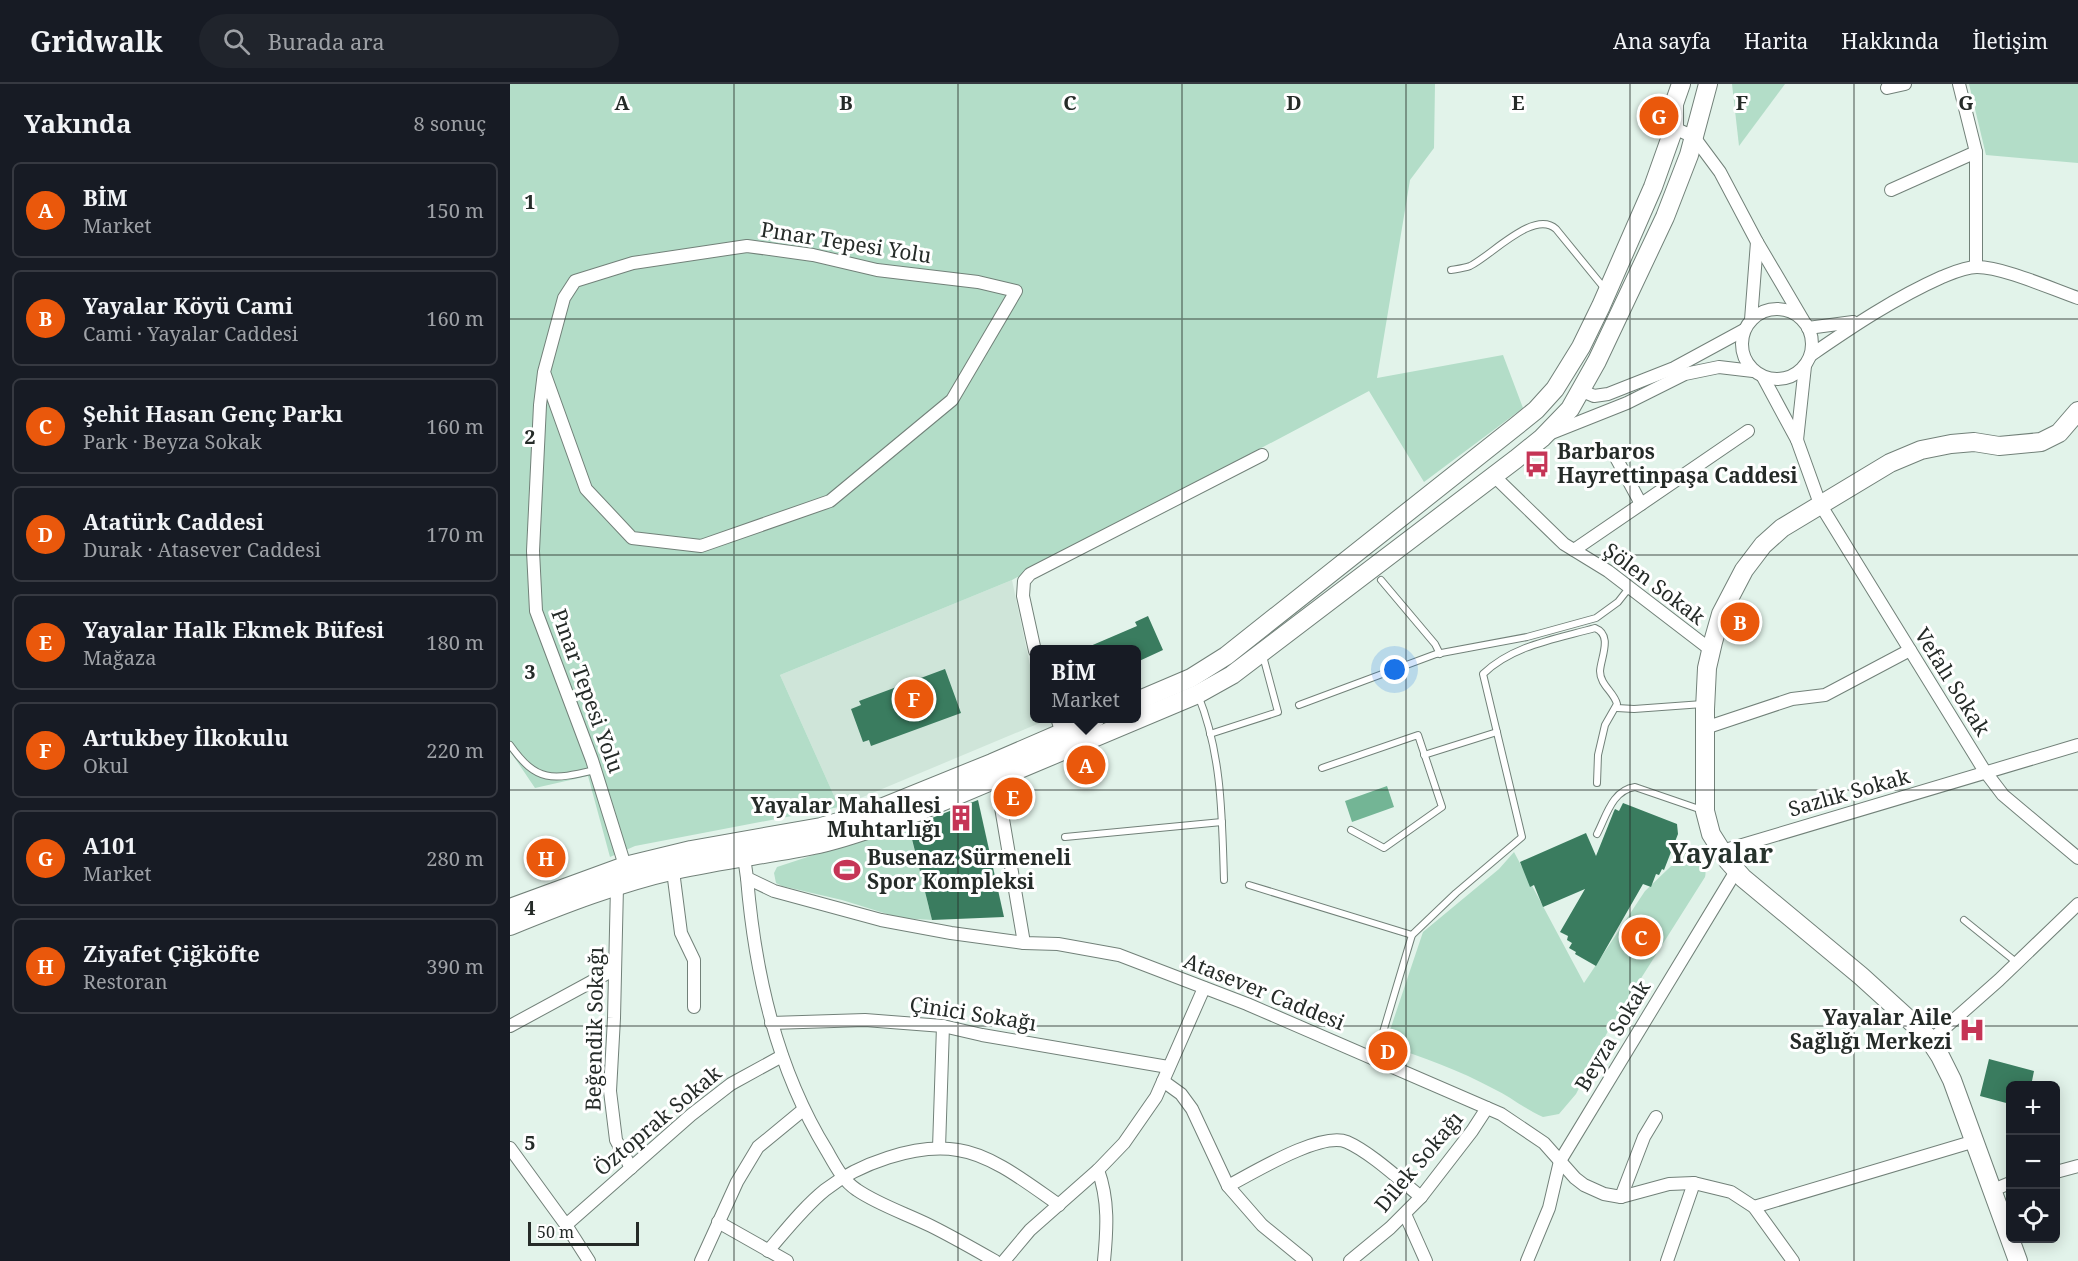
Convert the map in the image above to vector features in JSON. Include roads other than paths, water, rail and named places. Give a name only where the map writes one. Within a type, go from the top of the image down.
[{"type":"street","points":[[1141,709],[1195,686],[1226,656],[1536,410],[1555,388],[1572,362],[1653,187],[1674,128],[1674,104],[1681,84]]},
{"type":"street","points":[[1141,700],[1195,686],[1214,687],[1494,476],[1542,438],[1570,409],[1597,361],[1653,247],[1680,181],[1708,84]]},
{"type":"street","points":[[1887,87],[1905,84]]},
{"type":"street","points":[[1959,84],[1976,152],[1976,267]]},
{"type":"street","points":[[1674,128],[1694,136],[1720,172],[1757,242],[1806,324],[1813,343],[1808,360],[1797,440]]},
{"type":"street","points":[[1891,190],[1976,152]]},
{"type":"street","points":[[1757,242],[1747,325],[1741,341],[1746,363],[1758,374]]},
{"type":"street","name":"Pınar Tepesi Yolu","points":[[544,372],[586,489],[632,538],[701,546],[831,501],[952,400],[1016,291],[978,282],[877,270],[813,255],[747,246],[633,263],[575,281],[564,298],[544,372],[540,405],[533,551],[537,611],[595,770],[624,878]]},
{"type":"street","points":[[1542,438],[1627,403],[1684,374],[1719,367],[1758,374],[1775,380],[1786,379],[1797,374],[1808,360],[1860,320],[1923,286],[1955,272],[1976,267],[2001,271],[2078,298]]},
{"type":"street","points":[[1580,390],[1594,396],[1608,394],[1674,368],[1747,325],[1760,313],[1771,309],[1783,309],[1794,313],[1806,324],[1843,325],[1860,320]]},
{"type":"street","name":"Vefalı Sokak","points":[[1758,374],[1797,440],[1820,504],[1986,773],[2003,795],[2077,856]]},
{"type":"street","points":[[2018,1261],[1952,1080],[1930,1041],[1899,1010],[1759,893],[1736,871],[1712,834],[1705,811],[1707,668],[1721,614],[1732,590],[1763,545],[1782,528],[1890,463],[1921,450],[1974,442],[2000,446],[2040,442],[2059,433],[2078,411]]},
{"type":"street","name":"Şölen Sokak","points":[[1574,550],[1748,431]]},
{"type":"street","points":[[1614,454],[1641,504]]},
{"type":"street","points":[[1034,645],[1023,596],[1024,581],[1030,574],[1262,455]]},
{"type":"street","name":"Şölen Sokak","points":[[1494,476],[1564,544],[1608,571],[1711,650]]},
{"type":"street","points":[[1706,728],[1792,699],[1825,695],[1910,650]]},
{"type":"street","points":[[510,926],[691,850],[821,827],[866,814],[994,771],[1108,723]]},
{"type":"street","points":[[510,908],[586,879],[624,878],[673,871],[818,844],[850,835],[920,811],[994,771],[1059,726]]},
{"type":"street","name":"Sazlık Sokak","points":[[1722,851],[2078,745]]},
{"type":"street","points":[[994,771],[1024,943]]},
{"type":"street","points":[[744,857],[755,953],[771,1023],[803,1110],[844,1178],[857,1190],[933,1227],[995,1261]]},
{"type":"street","points":[[673,871],[681,933],[694,960],[694,1007]]},
{"type":"street","name":"Beyza Sokak","points":[[1527,1261],[1549,1208],[1560,1161],[1736,871]]},
{"type":"street","name":"Beğendik Sokağı","points":[[624,878],[615,969],[610,1091],[616,1140],[632,1168]]},
{"type":"street","name":"Atasever Caddesi","points":[[747,878],[774,891],[881,920],[951,933],[1024,943],[1058,944],[1119,955],[1247,1004],[1486,1108],[1522,1126],[1544,1143],[1584,1185],[1604,1194],[1621,1197]]},
{"type":"street","points":[[1930,1041],[2078,904]]},
{"type":"street","points":[[510,1026],[615,969]]},
{"type":"street","points":[[1004,1261],[1030,1230],[1098,1170],[1124,1143],[1156,1097],[1204,988]]},
{"type":"street","name":"Çinici Sokağı","points":[[771,1023],[866,1020],[943,1026],[982,1035],[1168,1067]]},
{"type":"street","points":[[939,1148],[943,1026]]},
{"type":"street","name":"Öztoprak Sokak","points":[[566,1225],[691,1115],[731,1084],[782,1056]]},
{"type":"street","points":[[1164,1081],[1181,1094],[1192,1109],[1228,1186],[1262,1225],[1306,1261]]},
{"type":"street","name":"Dilek Sokağı","points":[[1350,1261],[1405,1214],[1421,1197],[1472,1131],[1486,1108]]},
{"type":"street","points":[[701,1261],[746,1165],[758,1146],[803,1110]]},
{"type":"street","points":[[1621,1197],[1644,1137],[1656,1117]]},
{"type":"street","points":[[1228,1186],[1305,1147],[1337,1139],[1347,1141],[1361,1150],[1421,1197]]},
{"type":"street","points":[[1754,1207],[1975,1141]]},
{"type":"street","points":[[510,1148],[515,1167],[566,1225],[590,1261]]},
{"type":"street","points":[[768,1251],[826,1189],[880,1160],[907,1153],[939,1148],[960,1150],[994,1163],[1059,1205]]},
{"type":"street","points":[[2060,1171],[2078,1167]]},
{"type":"street","points":[[1098,1170],[1105,1190],[1104,1261]]},
{"type":"street","points":[[1621,1197],[1669,1184],[1694,1184],[1731,1192],[1754,1207],[1793,1261]]},
{"type":"street","points":[[1667,1261],[1694,1184]]},
{"type":"street","points":[[1992,1190],[2006,1185]]},
{"type":"street","points":[[1405,1214],[1426,1261]]},
{"type":"street","points":[[718,1222],[787,1261]]},
{"type":"lane","points":[[1451,270],[1469,266],[1531,225],[1547,223],[1556,229],[1606,292]]},
{"type":"lane","points":[[1381,580],[1436,644],[1440,654]]},
{"type":"lane","points":[[1299,705],[1440,654],[1527,637],[1596,618],[1618,602],[1629,588]]},
{"type":"lane","points":[[1375,1059],[1412,935],[1456,893],[1522,837],[1483,674],[1495,662],[1517,650],[1595,628],[1601,631],[1605,637],[1601,678],[1617,702],[1617,708],[1605,725],[1598,755],[1597,783]]},
{"type":"lane","points":[[1210,734],[1278,712],[1262,653]]},
{"type":"lane","points":[[1195,686],[1210,734],[1220,782],[1224,880]]},
{"type":"lane","points":[[1617,708],[1706,704]]},
{"type":"lane","points":[[1424,755],[1497,732]]},
{"type":"lane","points":[[1322,768],[1418,735],[1442,807],[1384,848],[1351,831]]},
{"type":"lane","points":[[510,745],[522,762],[538,774],[562,778],[595,770]]},
{"type":"lane","points":[[1597,834],[1615,798],[1628,788],[1635,787],[1705,811]]},
{"type":"lane","points":[[1065,837],[1222,822]]},
{"type":"lane","points":[[1249,885],[1412,935]]},
{"type":"lane","points":[[1964,920],[2016,962]]},
{"type":"place","name":"A101","points":[[1659,116]]},
{"type":"place","name":"Barbaros Hayrettinpaşa Caddesi","points":[[1537,464]]},
{"type":"place","name":"Yayalar Köyü Cami","points":[[1740,622]]},
{"type":"place","name":"Artukbey İlkokulu","points":[[914,699]]},
{"type":"place","name":"BİM","points":[[1086,765]]},
{"type":"place","name":"Yayalar Halk Ekmek Büfesi","points":[[1013,797]]},
{"type":"place","name":"Yayalar Mahallesi Muhtarlığı","points":[[961,818]]},
{"type":"place","name":"Ziyafet Çiğköfte","points":[[546,858]]},
{"type":"place","name":"Busenaz Sürmeneli Spor Kompleksi","points":[[847,870]]},
{"type":"place","name":"Şehit Hasan Genç Parkı","points":[[1641,937]]},
{"type":"place","name":"Yayalar Aile Sağlığı Merkezi","points":[[1972,1030]]},
{"type":"place","name":"Atatürk Caddesi̇","points":[[1388,1051]]},
{"type":"district","name":"Yayalar","points":[[1721,854]]}]
